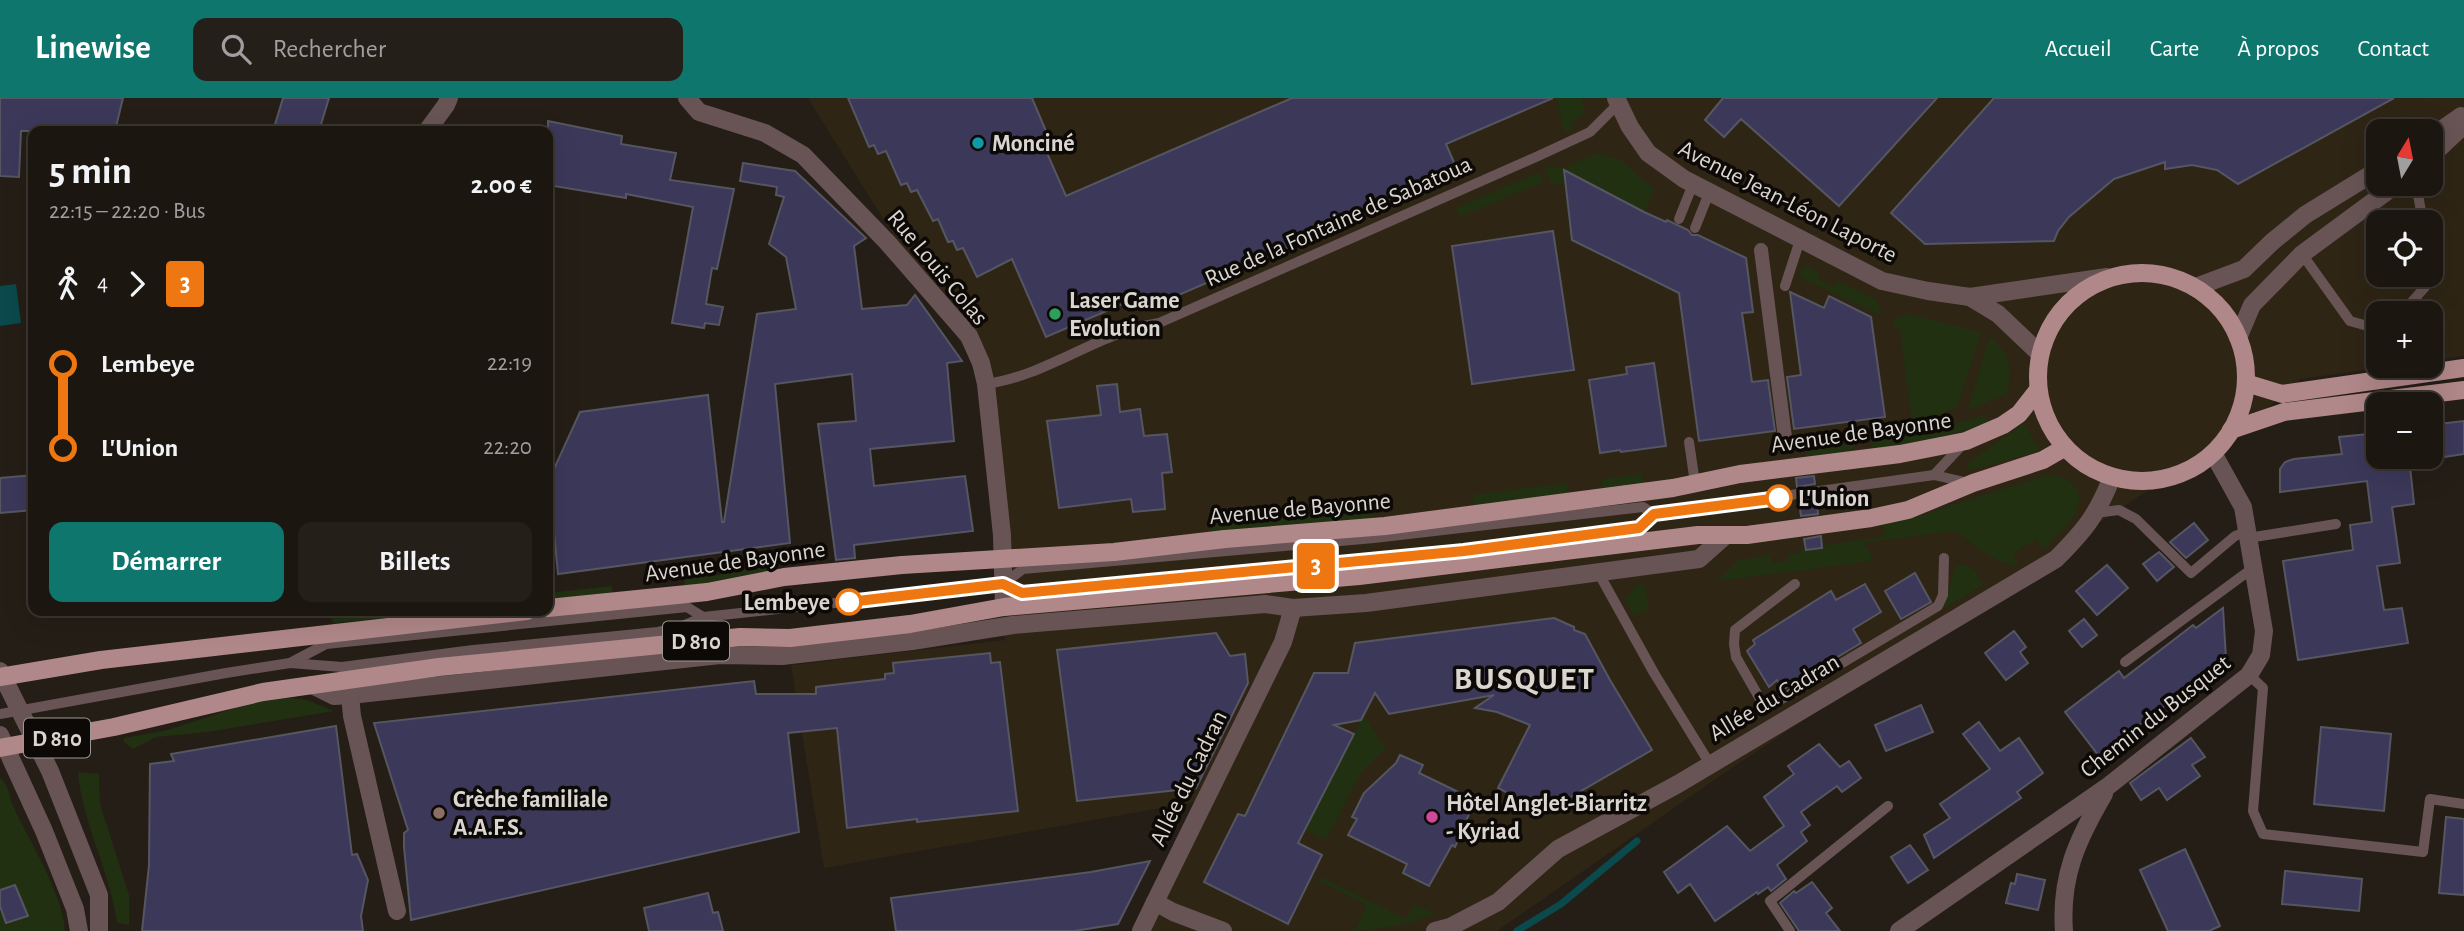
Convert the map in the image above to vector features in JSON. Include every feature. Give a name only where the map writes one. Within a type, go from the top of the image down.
[{"type":"main road","points":[[2141,272],[2170,276],[2196,288],[2219,306],[2238,338],[2244,355],[2246,383],[2242,407],[2231,430],[2213,453],[2191,469],[2165,478],[2139,481],[2112,477],[2086,465],[2064,447],[2046,421],[2037,391],[2039,353],[2059,313],[2077,294],[2107,277],[2141,272]]},
{"type":"main road","points":[[2246,383],[2282,394],[2464,368]]},
{"type":"main road","points":[[2231,430],[2284,412],[2464,390]]},
{"type":"main road","name":"Avenue de Bayonne","points":[[553,607],[706,592],[784,577],[902,565],[1114,552],[1226,539],[1385,526],[1672,488],[1740,474],[1900,454],[1966,441],[2003,425],[2019,414],[2037,391]]},
{"type":"main road","name":"D 810","points":[[2,744],[35,742],[114,727],[262,692],[439,667],[740,637],[790,638],[910,624],[1004,607],[1359,576],[1698,535],[1747,536],[1908,510],[2043,460],[2064,447]]},
{"type":"main road","points":[[1,675],[101,660],[484,616]]},
{"type":"street","points":[[430,126],[449,98]]},
{"type":"street","name":"Rue Louis Colas","points":[[687,98],[699,112],[765,133],[803,155],[887,242],[969,336],[981,363],[986,384],[1003,559],[1004,607]]},
{"type":"street","name":"Avenue Jean-Léon Laporte","points":[[1619,100],[1630,127],[1648,153],[1693,184],[1882,281],[1970,297],[2107,277]]},
{"type":"street","points":[[2443,129],[2464,114]]},
{"type":"street","points":[[2443,145],[2464,125]]},
{"type":"street","points":[[2196,288],[2244,269],[2305,215],[2366,179]]},
{"type":"street","points":[[2238,338],[2252,305],[2301,254],[2381,196]]},
{"type":"street","points":[[2278,237],[2301,254]]},
{"type":"street","points":[[1761,250],[1786,444]]},
{"type":"street","name":"Avenue Jean-Léon Laporte","points":[[1970,297],[1998,314],[2039,353]]},
{"type":"street","name":"Chemin du Busquet","points":[[1899,931],[2107,788],[2249,675],[2261,655],[2264,631],[2243,507],[2213,453]]},
{"type":"street","name":"Allée du Cadran","points":[[1435,931],[1450,927],[1498,902],[1558,849],[1710,764],[2056,559],[2085,530],[2112,477]]},
{"type":"street","points":[[312,685],[334,696],[350,695],[720,655],[782,656],[912,641],[1013,625],[1265,604],[1293,608],[1366,603],[1699,559],[1726,535]]},
{"type":"street","name":"Allée du Cadran","points":[[1141,931],[1283,642],[1293,608]]},
{"type":"street","points":[[1,675],[50,771],[99,895],[99,931]]},
{"type":"street","points":[[350,695],[352,716],[397,911]]},
{"type":"street","points":[[2,744],[75,909],[79,931]]},
{"type":"street","points":[[2064,931],[2064,892],[2068,869],[2081,833],[2107,788]]},
{"type":"street","points":[[1155,902],[1173,912],[1223,931]]},
{"type":"lane","name":"Rue de la Fontaine de Sabatoua","points":[[986,384],[1009,381],[1133,327],[1158,323],[1536,157],[1590,132],[1619,100]]},
{"type":"lane","points":[[1679,219],[1693,184]]},
{"type":"lane","points":[[1696,228],[1709,193]]},
{"type":"lane","points":[[1785,286],[1800,240]]},
{"type":"lane","points":[[2301,254],[2350,321],[2366,326]]},
{"type":"lane","points":[[2413,301],[2425,287]]},
{"type":"lane","points":[[1934,475],[1966,441]]},
{"type":"lane","points":[[1689,442],[1695,483]]},
{"type":"lane","points":[[1003,584],[1022,593],[1464,551],[1639,528],[1654,514],[1934,475],[1973,484]]},
{"type":"lane","points":[[0,714],[290,663],[342,667],[473,650],[658,632],[680,627],[703,617],[1003,584],[1023,569],[1374,538],[1643,507],[1654,514]]},
{"type":"lane","points":[[2095,513],[2119,510],[2136,519],[2191,573],[2235,536],[2336,524]]},
{"type":"lane","points":[[1795,584],[1735,630],[1736,657],[1760,699],[1768,702],[1775,703],[1937,606],[1943,595],[1944,558]]},
{"type":"lane","points":[[2124,662],[2253,568]]},
{"type":"lane","points":[[1598,572],[1654,673],[1710,764]]},
{"type":"lane","points":[[290,663],[326,644],[687,607],[703,617]]},
{"type":"lane","points":[[2249,675],[2263,688],[2253,811],[2263,834],[2423,852],[2430,799],[2464,804]]},
{"type":"lane","points":[[1790,931],[1770,901],[1888,806]]},
{"type":"shaded area","points":[[808,98],[2464,98],[2464,356],[2443,359],[2443,301],[2366,301],[2366,370],[2301,379],[2256,418],[1717,778],[1497,931],[1151,931],[1212,799],[824,868],[791,665],[1005,640],[987,445],[986,384]]},
{"type":"green space","points":[[1557,98],[1581,98],[1586,113],[1572,122],[1574,129],[1568,132],[1563,129]]},
{"type":"green space","points":[[1597,153],[1622,161],[1655,189],[1644,212],[1571,174],[1565,175],[1565,183],[1552,185],[1545,169],[1553,166],[1563,169]]},
{"type":"green space","points":[[1540,172],[1543,182],[1465,215],[1459,215],[1456,211],[1458,207]]},
{"type":"green space","points":[[1805,265],[1819,273],[1817,278],[1835,287],[1838,282],[1872,298],[1880,308],[1880,315],[1799,277]]},
{"type":"green space","points":[[1907,314],[1981,332],[1955,410],[1912,421],[1900,329],[1892,325],[1895,318]]},
{"type":"green space","points":[[1990,337],[2006,355],[2010,369],[2007,393],[1968,409]]},
{"type":"green space","points":[[1983,416],[1989,423],[1931,439],[1872,449],[1871,440],[1930,431]]},
{"type":"green space","points":[[2024,423],[2039,449],[2036,452],[1980,468],[1967,469],[1968,463]]},
{"type":"green space","points":[[1852,443],[1853,451],[1807,457],[1806,449]]},
{"type":"green space","points":[[1642,474],[1643,485],[1602,490],[1601,479]]},
{"type":"green space","points":[[2047,475],[2061,477],[2073,484],[2079,502],[2064,529],[2042,549],[2036,539],[2013,553],[2017,566],[1992,557],[1956,531],[1867,542],[1864,546],[1872,554],[1871,561],[1718,581],[1739,560],[1770,555],[1772,563],[1788,561],[1788,554],[1802,552],[1802,548],[1884,537],[1882,523],[1915,517]]},
{"type":"green space","points":[[1567,483],[1569,495],[1474,507],[1472,495]]},
{"type":"green space","points":[[1373,509],[1374,520],[1211,535],[1210,523]]},
{"type":"green space","points":[[773,564],[774,570],[685,587],[684,579]]},
{"type":"green space","points":[[1962,564],[1975,570],[1983,585],[1943,609],[1956,566]]},
{"type":"green space","points":[[1644,584],[1649,608],[1634,616],[1626,601],[1635,586]]},
{"type":"green space","points":[[612,586],[612,595],[553,601],[553,592]]},
{"type":"green space","points":[[341,616],[412,616],[333,623],[332,617]]},
{"type":"green space","points":[[1336,672],[1386,749],[1362,771],[1326,840],[1273,813],[1308,823],[1360,722],[1327,673]]},
{"type":"green space","points":[[283,697],[307,700],[334,711],[207,732],[156,737],[133,749],[124,742],[124,738],[168,730],[244,705]]},
{"type":"green space","points":[[78,772],[99,774],[100,804],[129,895],[129,925],[117,923],[109,884],[85,810]]},
{"type":"green space","points":[[0,778],[7,787],[13,806],[52,884],[65,931],[0,931]]},
{"type":"green space","points":[[1321,877],[1406,919],[1414,904],[1436,914],[1401,925],[1355,931],[1367,905],[1319,881]]},
{"type":"water","points":[[16,284],[21,323],[0,326],[0,286]]},
{"type":"building","points":[[0,98],[123,98],[116,126],[28,126],[28,131],[21,131],[19,177],[0,176]]},
{"type":"building","points":[[283,98],[329,98],[321,126],[275,126]]},
{"type":"building","points":[[848,98],[1032,98],[1054,150],[1047,153],[1066,196],[1292,98],[1553,98],[1446,144],[1459,174],[1144,310],[1139,297],[1046,337],[1012,259],[977,277],[963,248],[957,250],[953,241],[948,242],[938,219],[933,221],[917,190],[911,192],[907,183],[901,185],[886,151],[878,154],[874,145],[869,147]]},
{"type":"building","points":[[1723,98],[1937,98],[1839,206],[1741,119],[1724,137],[1705,120]]},
{"type":"building","points":[[1994,98],[2394,98],[2238,184],[2217,170],[2192,165],[2165,169],[2165,162],[2114,179],[2069,217],[2054,241],[1925,244],[1891,213]]},
{"type":"building","points":[[548,121],[622,136],[621,144],[676,153],[670,180],[734,189],[717,269],[712,268],[706,304],[723,307],[719,325],[705,323],[704,328],[672,323],[693,207],[626,194],[626,198],[553,186],[553,126],[548,126]]},
{"type":"building","points":[[743,163],[795,171],[866,238],[854,246],[862,309],[907,305],[915,295],[962,361],[947,363],[954,441],[870,449],[874,486],[965,476],[973,531],[854,545],[855,558],[836,560],[818,424],[856,421],[852,374],[775,384],[790,543],[558,574],[553,522],[553,471],[580,412],[708,395],[724,522],[757,314],[796,309],[786,257],[769,244],[784,197],[776,195],[777,187],[740,181]]},
{"type":"building","points":[[1564,170],[1644,212],[1666,222],[1667,220],[1688,230],[1692,235],[1698,235],[1746,258],[1753,312],[1742,313],[1752,382],[1768,380],[1775,431],[1699,441],[1679,293],[1572,240]]},
{"type":"building","points":[[1553,231],[1574,370],[1472,384],[1452,246]]},
{"type":"building","points":[[1790,292],[1824,308],[1829,296],[1871,317],[1885,417],[1794,429],[1787,377],[1801,375]]},
{"type":"building","points":[[1654,363],[1666,446],[1600,453],[1589,380],[1627,374],[1626,367]]},
{"type":"building","points":[[1117,384],[1120,412],[1140,409],[1144,436],[1167,434],[1172,472],[1162,473],[1165,509],[1133,512],[1131,499],[1059,508],[1047,421],[1101,415],[1097,386]]},
{"type":"building","points":[[2464,421],[2464,454],[2443,457],[2443,424]]},
{"type":"building","points":[[2366,434],[2366,469],[2410,469],[2414,504],[2392,507],[2400,563],[2377,566],[2384,610],[2402,608],[2408,643],[2298,660],[2283,561],[2353,550],[2350,525],[2372,522],[2367,481],[2280,492],[2280,469],[2285,462],[2294,459],[2342,454],[2339,437]]},
{"type":"building","points":[[28,475],[28,510],[0,513],[0,478]]},
{"type":"building","points":[[1814,476],[1815,484],[1797,487],[1796,478]]},
{"type":"building","points":[[1817,499],[1818,514],[1801,516],[1799,501]]},
{"type":"building","points":[[2194,523],[2208,540],[2186,558],[2170,542]]},
{"type":"building","points":[[1821,536],[1822,548],[1806,550],[1804,539]]},
{"type":"building","points":[[2159,552],[2174,567],[2157,581],[2143,564]]},
{"type":"building","points":[[2107,565],[2128,588],[2097,615],[2076,591]]},
{"type":"building","points":[[1915,573],[1931,602],[1901,619],[1885,591]]},
{"type":"building","points":[[1865,584],[1881,612],[1853,629],[1861,643],[1782,690],[1777,680],[1769,687],[1747,651],[1755,644],[1753,640],[1831,591],[1836,600]]},
{"type":"building","points":[[2223,608],[2226,659],[2099,756],[2065,712],[2119,671],[2124,678],[2193,625],[2196,628]]},
{"type":"building","points":[[1554,618],[1585,634],[1652,750],[1567,799],[1565,795],[1540,809],[1498,788],[1530,725],[1497,712],[1475,708],[1494,695],[1389,714],[1375,693],[1361,720],[1334,725],[1354,734],[1298,843],[1322,855],[1288,924],[1204,882],[1238,814],[1245,816],[1314,673],[1348,673],[1355,643]]},
{"type":"building","points":[[2084,619],[2097,635],[2082,647],[2069,631]]},
{"type":"building","points":[[2014,631],[2026,647],[2020,652],[2028,663],[2006,680],[1985,653]]},
{"type":"building","points":[[1216,633],[1230,656],[1245,654],[1248,683],[1196,788],[1077,801],[1057,650]]},
{"type":"building","points":[[990,653],[991,663],[1000,662],[1018,811],[847,828],[837,728],[788,733],[799,832],[411,920],[404,847],[404,833],[408,830],[374,723],[754,681],[756,694],[816,694],[816,687],[885,679],[885,674],[894,673],[893,663]]},
{"type":"building","points":[[1921,705],[1933,732],[1886,751],[1875,725]]},
{"type":"building","points":[[1979,722],[2000,751],[2019,738],[2043,773],[2017,792],[2021,798],[1934,858],[1924,835],[1950,818],[1940,804],[1990,769],[1963,734]]},
{"type":"building","points":[[336,726],[352,855],[357,854],[368,880],[361,916],[363,931],[142,931],[149,865],[150,764],[174,761],[171,754]]},
{"type":"building","points":[[2321,727],[2391,734],[2384,811],[2314,804]]},
{"type":"building","points":[[2191,738],[2205,757],[2192,765],[2200,776],[2167,800],[2159,788],[2141,800],[2130,783]]},
{"type":"building","points":[[1819,744],[1840,767],[1849,761],[1861,778],[1842,792],[1837,786],[1801,812],[1810,825],[1801,832],[1807,841],[1777,865],[1786,879],[1771,891],[1768,887],[1758,894],[1757,892],[1715,921],[1690,884],[1678,893],[1664,872],[1727,826],[1750,851],[1784,826],[1764,797],[1794,774],[1788,766]]},
{"type":"building","points":[[1400,755],[1423,765],[1419,773],[1475,800],[1455,847],[1452,845],[1429,886],[1403,873],[1407,864],[1348,835],[1357,819],[1352,817],[1364,793],[1396,763]]},
{"type":"building","points":[[2446,817],[2464,819],[2464,895],[2439,893]]},
{"type":"building","points":[[1910,845],[1928,870],[1908,883],[1891,857]]},
{"type":"building","points":[[2185,849],[2220,926],[2209,931],[2168,931],[2140,870]]},
{"type":"building","points":[[1150,861],[1118,924],[1074,931],[896,931],[891,898],[1091,872]]},
{"type":"building","points":[[2285,871],[2362,879],[2359,911],[2282,904]]},
{"type":"building","points":[[2017,874],[2045,880],[2038,910],[2006,903],[2011,883],[2015,884]]},
{"type":"building","points":[[1812,882],[1832,908],[1826,913],[1840,931],[1799,931],[1780,903],[1794,891],[1796,893]]},
{"type":"building","points":[[15,885],[28,916],[6,923],[0,906],[0,890]]},
{"type":"building","points":[[708,893],[713,913],[718,912],[723,931],[649,931],[644,908]]},
{"type":"waterway","points":[[1517,931],[1561,904],[1637,841]]},
{"type":"bus line","name":"3","points":[[849,602],[1003,584],[1022,593],[1464,551],[1639,528],[1654,514],[1779,498]]},
{"type":"place","name":"Monciné","points":[[978,143]]},
{"type":"place","name":"Laser Game Evolution","points":[[1055,314]]},
{"type":"place","name":"L'Union","points":[[1779,498]]},
{"type":"place","name":"Lembeye","points":[[849,602]]},
{"type":"place","name":"Crèche familiale A.A.F.S.","points":[[439,813]]},
{"type":"place","name":"Hôtel Anglet-Biarritz - Kyriad","points":[[1432,817]]},
{"type":"district","name":"BUSQUET","points":[[1525,678]]}]
